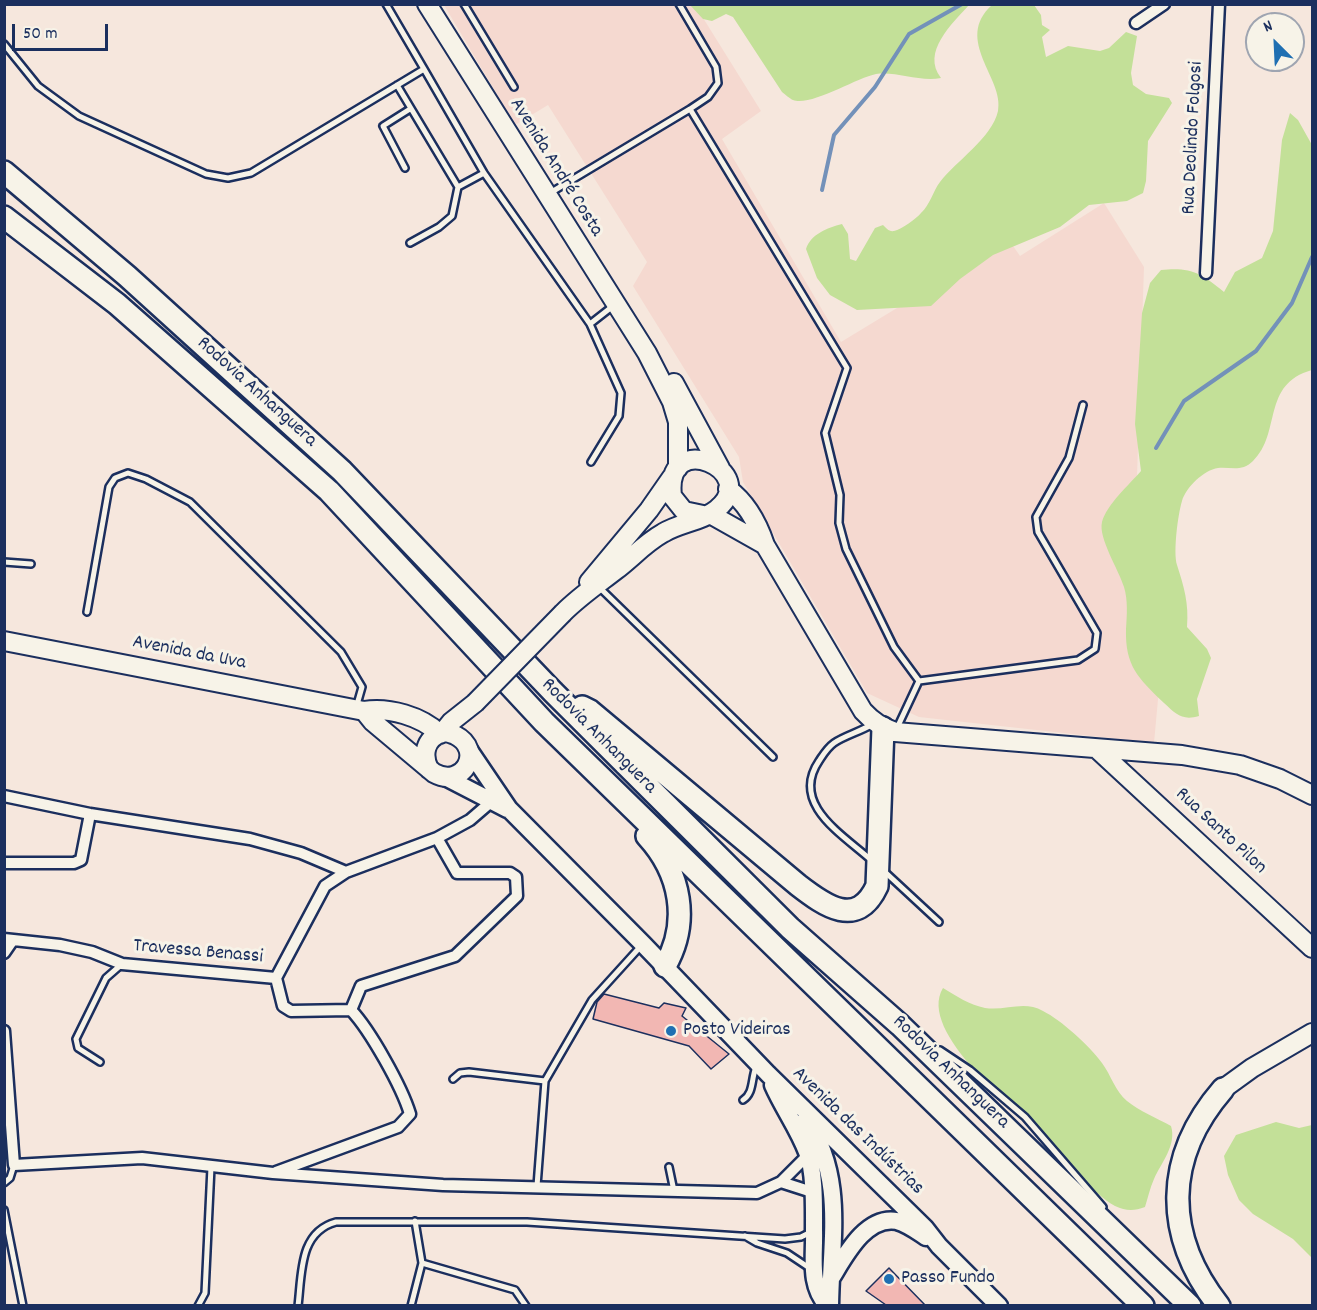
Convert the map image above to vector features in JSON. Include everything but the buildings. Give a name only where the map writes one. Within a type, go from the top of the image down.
[{"type":"highway","name":"Rodovia Anhanguera","points":[[4,172],[127,276],[342,471],[553,692],[790,928],[900,1025],[1186,1301]]},
{"type":"highway","name":"Rodovia Anhanguera","points":[[4,217],[117,304],[328,491],[544,722],[1143,1305]]},
{"type":"highway","points":[[553,692],[590,711],[665,776],[819,902],[836,910],[862,906],[871,898],[877,886],[876,864],[884,728]]},
{"type":"highway","points":[[544,722],[566,752],[654,844],[668,865],[676,882],[680,904],[676,941],[665,966]]},
{"type":"highway","points":[[1219,1305],[1198,1274],[1184,1238],[1178,1210],[1178,1184],[1190,1135],[1205,1110],[1223,1089]]},
{"type":"main road","name":"Avenida André Costa","points":[[427,4],[647,353]]},
{"type":"main road","points":[[647,353],[666,370],[720,468],[728,489],[738,496],[759,529],[765,545],[849,688],[884,728],[1153,753],[1240,765],[1280,779],[1312,795]]},
{"type":"main road","points":[[647,353],[672,402],[678,422],[676,472],[671,486],[676,504],[693,515],[706,514],[765,545]]},
{"type":"main road","points":[[429,769],[425,752],[432,738],[474,704],[578,598],[676,472],[694,459],[704,459],[720,468]]},
{"type":"main road","points":[[578,598],[662,533],[706,514],[722,504],[728,489]]},
{"type":"main road","name":"Avenida da Uva","points":[[4,641],[360,710],[379,709],[428,722],[441,733]]},
{"type":"main road","points":[[360,710],[429,769],[440,777],[447,778],[454,777],[465,770],[470,757],[465,744],[474,704]]},
{"type":"main road","points":[[441,733],[465,744]]},
{"type":"main road","name":"Avenida das Indústrias","points":[[465,744],[509,809],[644,944],[762,1068],[926,1228],[939,1246],[999,1305]]},
{"type":"main road","name":"Rua Santo Pilon","points":[[1097,749],[1312,948]]},
{"type":"main road","points":[[1139,788],[1140,762],[1153,753]]},
{"type":"main road","name":"Avenida das Indústrias","points":[[447,778],[509,809]]},
{"type":"main road","points":[[1223,1089],[1252,1068],[1312,1033]]},
{"type":"main road","points":[[762,1068],[808,1154],[814,1230],[813,1270],[815,1284],[821,1298],[829,1305]]},
{"type":"main road","points":[[798,1104],[819,1138],[832,1176],[833,1229],[829,1305]]},
{"type":"main road","points":[[831,1278],[863,1233],[884,1221],[896,1221],[908,1226],[939,1246]]},
{"type":"main road","points":[[814,1230],[833,1229]]},
{"type":"street","points":[[1136,23],[1164,4]]},
{"type":"street","name":"Rua Deolindo Folgosi","points":[[1206,273],[1219,4]]},
{"type":"street","points":[[4,796],[90,814],[250,839],[301,853],[346,872],[437,838],[470,820],[492,801]]},
{"type":"street","points":[[4,863],[74,863],[81,860],[90,814]]},
{"type":"street","points":[[351,1010],[361,986],[455,956],[517,896],[516,876],[510,873],[457,873],[437,838]]},
{"type":"street","name":"Travessa Benassi","points":[[9,940],[60,945],[92,952],[122,964],[276,978],[298,940],[310,910],[325,886],[346,872]]},
{"type":"street","points":[[4,953],[9,940]]},
{"type":"street","points":[[273,1173],[399,1127],[410,1114],[404,1093],[362,1022],[351,1010],[291,1011],[283,1006],[276,978]]},
{"type":"street","points":[[4,1031],[14,1164],[142,1158],[273,1173],[443,1185],[757,1193],[782,1182],[808,1154]]},
{"type":"street","points":[[782,1182],[812,1192]]},
{"type":"lane","points":[[386,4],[484,173],[590,324],[621,393],[620,416],[591,462]]},
{"type":"lane","points":[[464,4],[514,87]]},
{"type":"lane","points":[[546,195],[690,109],[708,97],[718,83],[716,67],[679,4]]},
{"type":"lane","points":[[4,44],[38,86],[79,116],[206,174],[228,178],[251,173],[424,69]]},
{"type":"lane","points":[[397,85],[458,187],[452,216],[439,227],[410,243]]},
{"type":"lane","points":[[405,168],[383,126],[410,109]]},
{"type":"lane","points":[[690,109],[847,368],[825,433],[840,495],[839,523],[846,549],[894,647],[919,681]]},
{"type":"lane","points":[[458,187],[484,173]]},
{"type":"lane","points":[[590,324],[615,305]]},
{"type":"lane","points":[[939,922],[822,816],[808,788],[810,774],[834,743],[884,728],[919,681],[1078,660],[1095,649],[1096,633],[1038,532],[1036,517],[1069,458],[1083,405]]},
{"type":"lane","points":[[87,612],[109,487],[115,478],[128,473],[146,479],[190,502],[341,652],[362,687],[360,710]]},
{"type":"lane","points":[[4,562],[31,564]]},
{"type":"lane","points":[[596,585],[773,757]]},
{"type":"lane","points":[[537,1186],[545,1081],[592,1000],[644,944]]},
{"type":"lane","points":[[100,1062],[78,1048],[76,1039],[106,978],[122,964]]},
{"type":"lane","points":[[900,1025],[970,1070],[1025,1117],[1110,1215]]},
{"type":"lane","points":[[743,1100],[749,1096],[752,1089],[751,1079],[762,1068]]},
{"type":"lane","points":[[453,1078],[460,1073],[469,1072],[545,1081]]},
{"type":"lane","points":[[4,1183],[10,1178],[14,1164]]},
{"type":"lane","points":[[198,1305],[205,1293],[211,1165]]},
{"type":"lane","points":[[669,1167],[674,1191]]},
{"type":"lane","points":[[4,1210],[23,1305]]},
{"type":"lane","points":[[411,1305],[422,1263],[415,1221]]},
{"type":"lane","points":[[298,1305],[306,1247],[313,1234],[323,1226],[336,1222],[527,1222],[785,1239],[801,1237],[814,1230]]},
{"type":"lane","points":[[1125,1232],[1186,1301]]},
{"type":"lane","points":[[744,1235],[757,1243],[787,1253],[813,1270]]},
{"type":"lane","points":[[422,1263],[515,1290],[526,1305]]},
{"type":"shaded area","points":[[444,5],[695,5],[761,111],[722,139],[841,342],[1009,240],[1020,256],[1104,203],[1144,267],[1136,506],[1162,656],[1154,743],[919,717],[867,693],[743,482],[739,457],[633,286],[647,262],[548,105],[515,125]]},
{"type":"green space","points":[[690,5],[969,5],[947,30],[937,48],[936,68],[941,78],[924,79],[884,73],[876,74],[821,96],[801,101],[792,99],[782,92],[733,17],[726,14],[712,21],[703,19]]},
{"type":"green space","points":[[992,5],[1034,5],[1041,15],[1042,25],[1050,30],[1042,37],[1046,57],[1068,46],[1100,51],[1109,48],[1126,32],[1137,36],[1131,73],[1133,85],[1146,94],[1169,98],[1172,103],[1148,141],[1146,181],[1143,193],[1127,201],[1089,205],[1060,227],[993,255],[960,279],[931,306],[857,310],[830,295],[817,278],[806,249],[808,244],[825,230],[842,224],[848,234],[850,259],[856,261],[875,228],[883,225],[894,231],[919,215],[927,206],[940,182],[989,131],[998,111],[998,99],[983,59],[977,32],[981,18]]},
{"type":"green space","points":[[1290,113],[1298,120],[1312,145],[1312,370],[1296,377],[1285,386],[1274,410],[1262,450],[1253,461],[1241,468],[1218,468],[1207,472],[1191,485],[1182,501],[1176,559],[1187,603],[1187,627],[1207,649],[1211,658],[1197,699],[1199,716],[1188,718],[1172,710],[1147,686],[1131,662],[1126,642],[1125,592],[1103,537],[1102,522],[1113,502],[1141,471],[1135,424],[1142,313],[1150,283],[1161,270],[1180,270],[1202,276],[1224,292],[1235,272],[1262,258],[1273,231],[1282,140]]},
{"type":"green space","points":[[943,988],[979,1007],[993,1009],[1029,1006],[1050,1015],[1090,1049],[1102,1063],[1119,1093],[1127,1101],[1171,1126],[1170,1147],[1153,1182],[1145,1207],[1130,1210],[1115,1206],[1081,1179],[1071,1175],[1049,1144],[974,1070],[944,1026],[939,1006]]},
{"type":"green space","points":[[1276,1122],[1299,1128],[1312,1125],[1312,1258],[1293,1239],[1253,1214],[1239,1200],[1228,1175],[1224,1156],[1236,1135]]},
{"type":"waterway","points":[[822,190],[834,135],[875,87],[909,34],[962,4]]},
{"type":"waterway","points":[[1156,448],[1184,401],[1256,351],[1292,303],[1312,257]]},
{"type":"place","name":"Posto Videiras","points":[[671,1031]]},
{"type":"place","name":"Passo Fundo","points":[[889,1279]]}]
